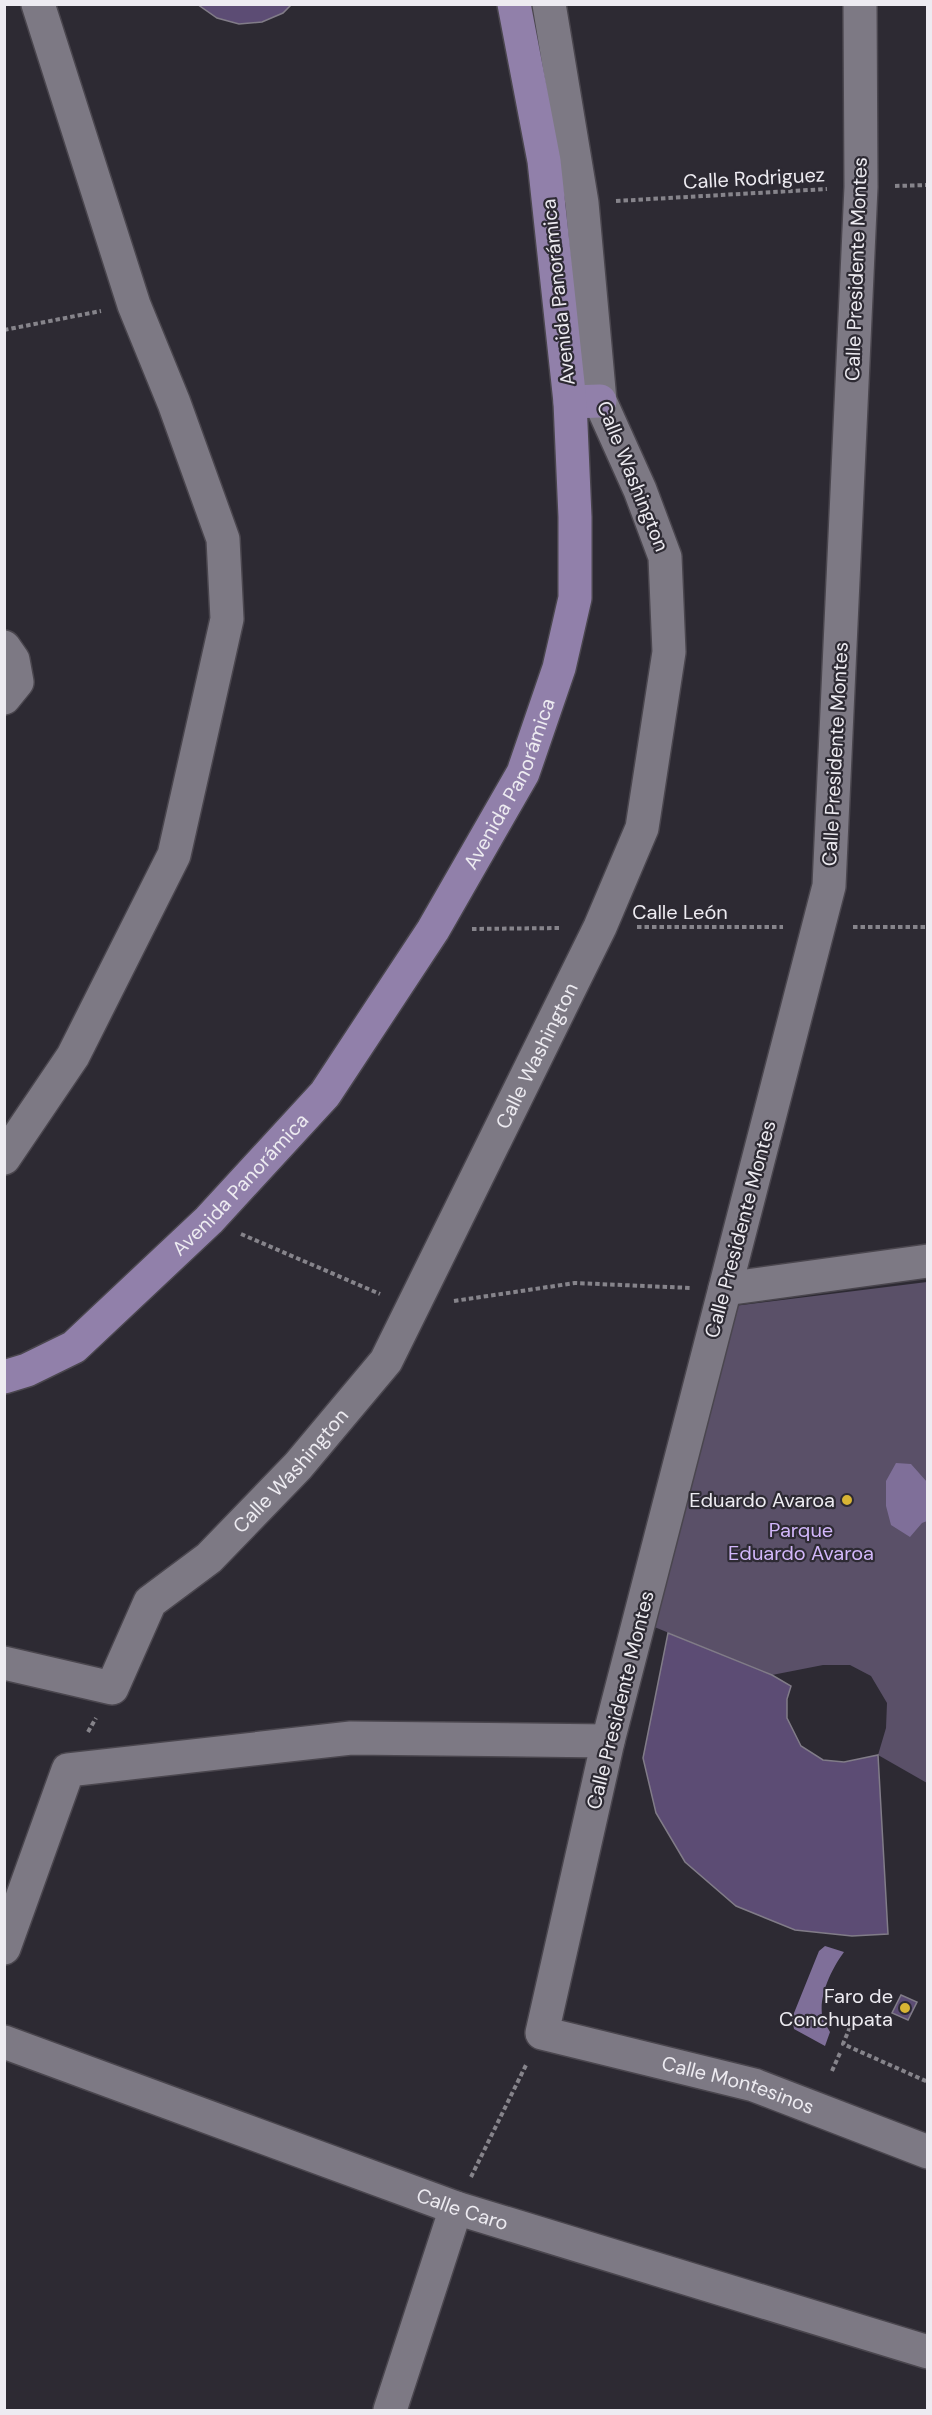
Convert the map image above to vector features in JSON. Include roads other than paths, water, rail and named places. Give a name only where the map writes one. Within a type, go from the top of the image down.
[{"type":"main road","name":"Avenida Panorámica","points":[[4,1377],[27,1370],[74,1347],[209,1220],[325,1094],[432,930],[523,773],[559,668],[575,598],[585,401],[544,161],[514,4]]},
{"type":"street","points":[[4,1158],[73,1056],[174,855],[226,619],[223,539],[174,403],[134,305],[38,4]]},
{"type":"street","name":"Calle Washington","points":[[4,1663],[112,1688],[150,1602],[209,1558],[298,1466],[386,1361],[600,927],[642,828],[669,652],[665,557],[640,490],[585,401],[593,322],[582,203],[549,4]]},
{"type":"street","name":"Calle Presidente Montes","points":[[542,2033],[608,1742],[829,886],[861,187],[860,4]]},
{"type":"street","points":[[4,647],[13,660],[17,682],[4,698]]},
{"type":"street","points":[[725,1289],[927,1261]]},
{"type":"street","points":[[4,1948],[68,1770],[351,1738],[608,1742]]},
{"type":"street","name":"Calle Montesinos","points":[[542,2033],[754,2085],[927,2152]]},
{"type":"street","name":"Calle Caro","points":[[4,2042],[456,2208],[927,2352]]},
{"type":"street","points":[[390,2410],[456,2208]]},
{"type":"place","name":"Eduardo Avaroa","points":[[847,1500]]},
{"type":"place","name":"Faro de Conchupata","points":[[905,2008]]},
{"type":"park label","name":"Parque Eduardo Avaroa","points":[[801,1542]]}]
